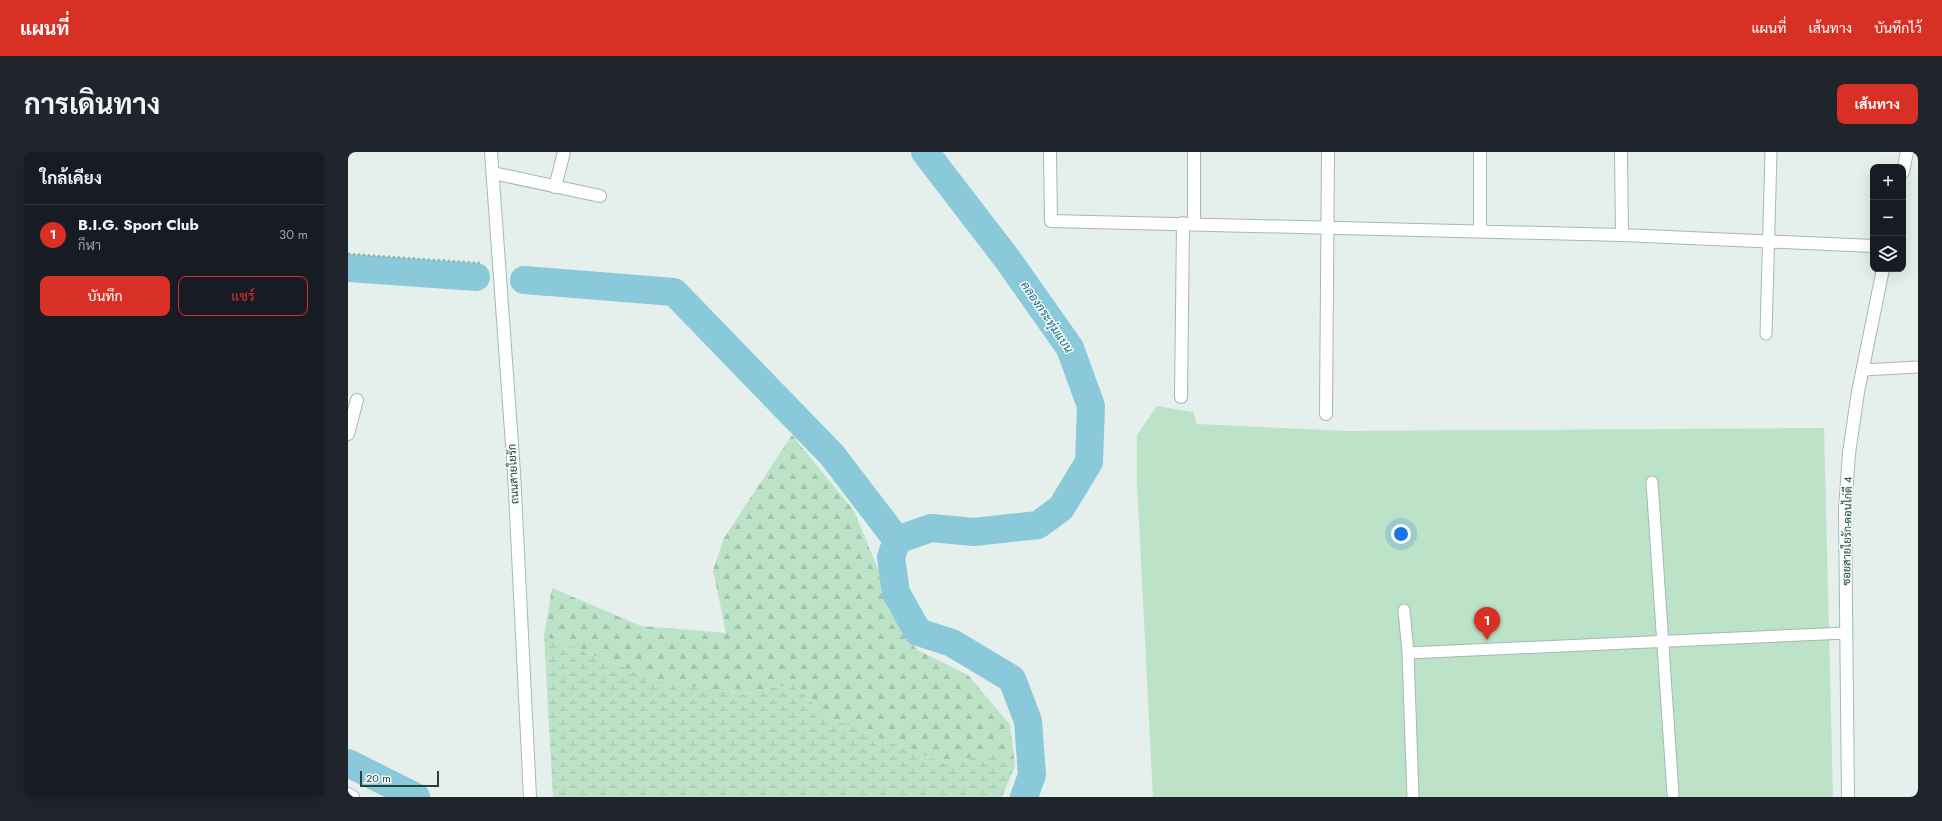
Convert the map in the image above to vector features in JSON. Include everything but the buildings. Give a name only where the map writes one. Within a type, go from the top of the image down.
[{"type":"street","name":"ถนนสายใยรัก","points":[[491,152],[514,472],[530,797]]},
{"type":"street","points":[[555,187],[564,152]]},
{"type":"street","points":[[1050,152],[1051,221],[1327,226],[1622,235],[1870,246]]},
{"type":"street","points":[[1181,397],[1188,223],[1194,152]]},
{"type":"street","points":[[1326,414],[1328,152]]},
{"type":"street","points":[[1480,152],[1480,231]]},
{"type":"street","points":[[1621,152],[1622,235]]},
{"type":"street","points":[[1905,164],[1907,152]]},
{"type":"street","points":[[493,173],[600,196]]},
{"type":"street","name":"ซอยสายใยรัก-ดอนไก่ดี 4","points":[[1848,797],[1846,502],[1849,453],[1863,370],[1882,272]]},
{"type":"street","points":[[348,434],[357,400]]},
{"type":"street","points":[[348,794],[353,797]]},
{"type":"lane","points":[[1766,334],[1771,152]]},
{"type":"lane","points":[[1863,370],[1918,367]]},
{"type":"lane","points":[[1652,482],[1673,794]]},
{"type":"lane","points":[[1404,610],[1408,653],[1414,797]]},
{"type":"lane","points":[[1408,653],[1846,633]]},
{"type":"path","points":[[348,254],[499,264]]},
{"type":"green space","points":[[1157,406],[1193,412],[1197,424],[1346,431],[1824,428],[1833,797],[1153,797],[1137,484],[1137,435]]},
{"type":"green space","points":[[792,435],[854,511],[878,569],[888,609],[917,650],[968,675],[1010,725],[1015,766],[994,753],[943,763],[828,717],[792,684],[742,694],[662,682],[544,636],[552,588],[641,626],[726,633],[713,570],[724,538]]},
{"type":"green space","points":[[544,636],[662,682],[742,694],[792,684],[828,717],[943,763],[994,753],[1015,766],[1002,797],[553,797]]},
{"type":"waterway","name":"คลองกระทุ่มแบน","points":[[925,152],[1008,260],[1070,348],[1091,406],[1089,462],[1061,508],[1038,525],[974,532],[931,528],[897,540],[891,557],[896,593],[918,632],[952,643],[1012,679],[1028,721],[1032,775],[1024,797]]},
{"type":"waterway","points":[[348,268],[476,277]]},
{"type":"waterway","points":[[524,280],[674,292],[832,455],[897,540]]},
{"type":"waterway","points":[[348,763],[416,797]]},
{"type":"place","name":"B.I.G. Sport Club","points":[[1487,640]]}]
